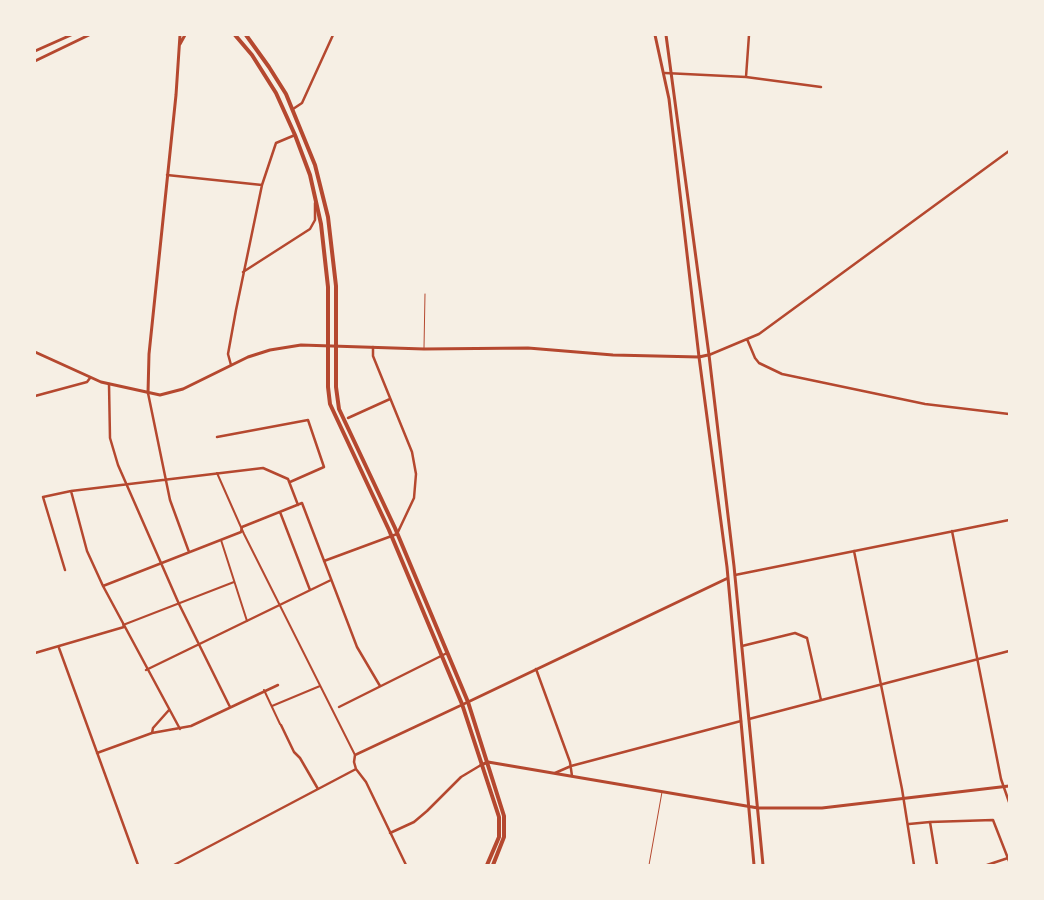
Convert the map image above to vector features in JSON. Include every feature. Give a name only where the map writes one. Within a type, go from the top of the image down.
[{"type":"main road","points":[[235,35],[252,55],[276,93],[296,135],[316,197],[328,287],[328,387],[332,409],[391,536],[443,655],[496,804],[500,827],[497,843],[487,865]]},
{"type":"main road","points":[[246,35],[269,67],[293,110],[315,165],[328,217],[337,298],[336,387],[339,409],[449,652],[468,702],[504,816],[504,838],[493,865]]},
{"type":"street","points":[[35,51],[71,35]]},
{"type":"street","points":[[35,61],[89,35]]},
{"type":"street","points":[[180,35],[148,354],[148,393],[170,500],[189,552]]},
{"type":"street","points":[[180,44],[185,35]]},
{"type":"street","points":[[293,110],[302,103],[333,35]]},
{"type":"street","points":[[654,35],[665,73],[699,357],[710,427],[728,578],[754,865]]},
{"type":"street","points":[[666,35],[696,271],[709,355],[735,576],[763,865]]},
{"type":"street","points":[[746,77],[749,35]]},
{"type":"street","points":[[665,73],[746,77],[821,87]]},
{"type":"street","points":[[231,365],[228,354],[262,185],[276,143],[296,135]]},
{"type":"street","points":[[35,352],[90,378],[148,393],[173,392],[231,365],[270,350],[301,345],[328,344],[424,349],[528,348],[603,354],[699,357],[709,355],[764,330],[1009,151]]},
{"type":"street","points":[[167,175],[262,185]]},
{"type":"street","points":[[244,272],[310,229],[315,220],[316,197]]},
{"type":"street","points":[[747,339],[759,363],[782,374],[925,404],[1009,414]]},
{"type":"street","points":[[324,561],[397,534],[414,498],[416,474],[412,452],[373,356],[373,347]]},
{"type":"street","points":[[35,396],[88,382],[90,378]]},
{"type":"street","points":[[109,384],[110,438],[125,484],[179,604],[230,707]]},
{"type":"street","points":[[348,418],[390,399]]},
{"type":"street","points":[[217,437],[308,420],[324,467],[290,482]]},
{"type":"street","points":[[710,427],[717,426]]},
{"type":"street","points":[[65,570],[43,497],[71,491],[263,468],[288,479],[290,482],[324,561],[357,647],[380,686]]},
{"type":"street","points":[[217,473],[355,755],[356,769],[366,782],[406,865]]},
{"type":"street","points":[[71,491],[87,551],[146,670],[180,730]]},
{"type":"street","points":[[103,586],[241,532],[242,527],[300,504]]},
{"type":"street","points":[[280,512],[310,590]]},
{"type":"street","points":[[735,576],[1009,520]]},
{"type":"street","points":[[952,531],[1003,787],[1009,802]]},
{"type":"street","points":[[220,540],[247,621]]},
{"type":"street","points":[[854,551],[909,824],[914,865]]},
{"type":"street","points":[[355,755],[728,578]]},
{"type":"street","points":[[146,670],[199,646],[331,580]]},
{"type":"street","points":[[35,654],[60,648],[124,626],[234,582]]},
{"type":"street","points":[[742,646],[795,633],[807,638],[821,700]]},
{"type":"street","points":[[60,648],[138,865]]},
{"type":"street","points":[[749,719],[1009,651]]},
{"type":"street","points":[[339,707],[449,652]]},
{"type":"street","points":[[536,669],[571,766],[572,776]]},
{"type":"street","points":[[97,753],[152,733],[180,730],[278,685]]},
{"type":"street","points":[[272,706],[321,686]]},
{"type":"street","points":[[264,690],[294,752],[300,758],[318,789]]},
{"type":"street","points":[[152,733],[153,728],[169,710]]},
{"type":"street","points":[[554,773],[571,766],[741,721]]},
{"type":"street","points":[[390,833],[414,822],[461,777],[488,762],[758,808],[810,809],[1009,786]]},
{"type":"street","points":[[174,865],[356,769]]},
{"type":"street","points":[[909,824],[993,820],[1009,859],[987,865]]},
{"type":"street","points":[[930,822],[937,865]]},
{"type":"lane","points":[[424,349],[425,294]]},
{"type":"lane","points":[[649,865],[662,792]]}]
